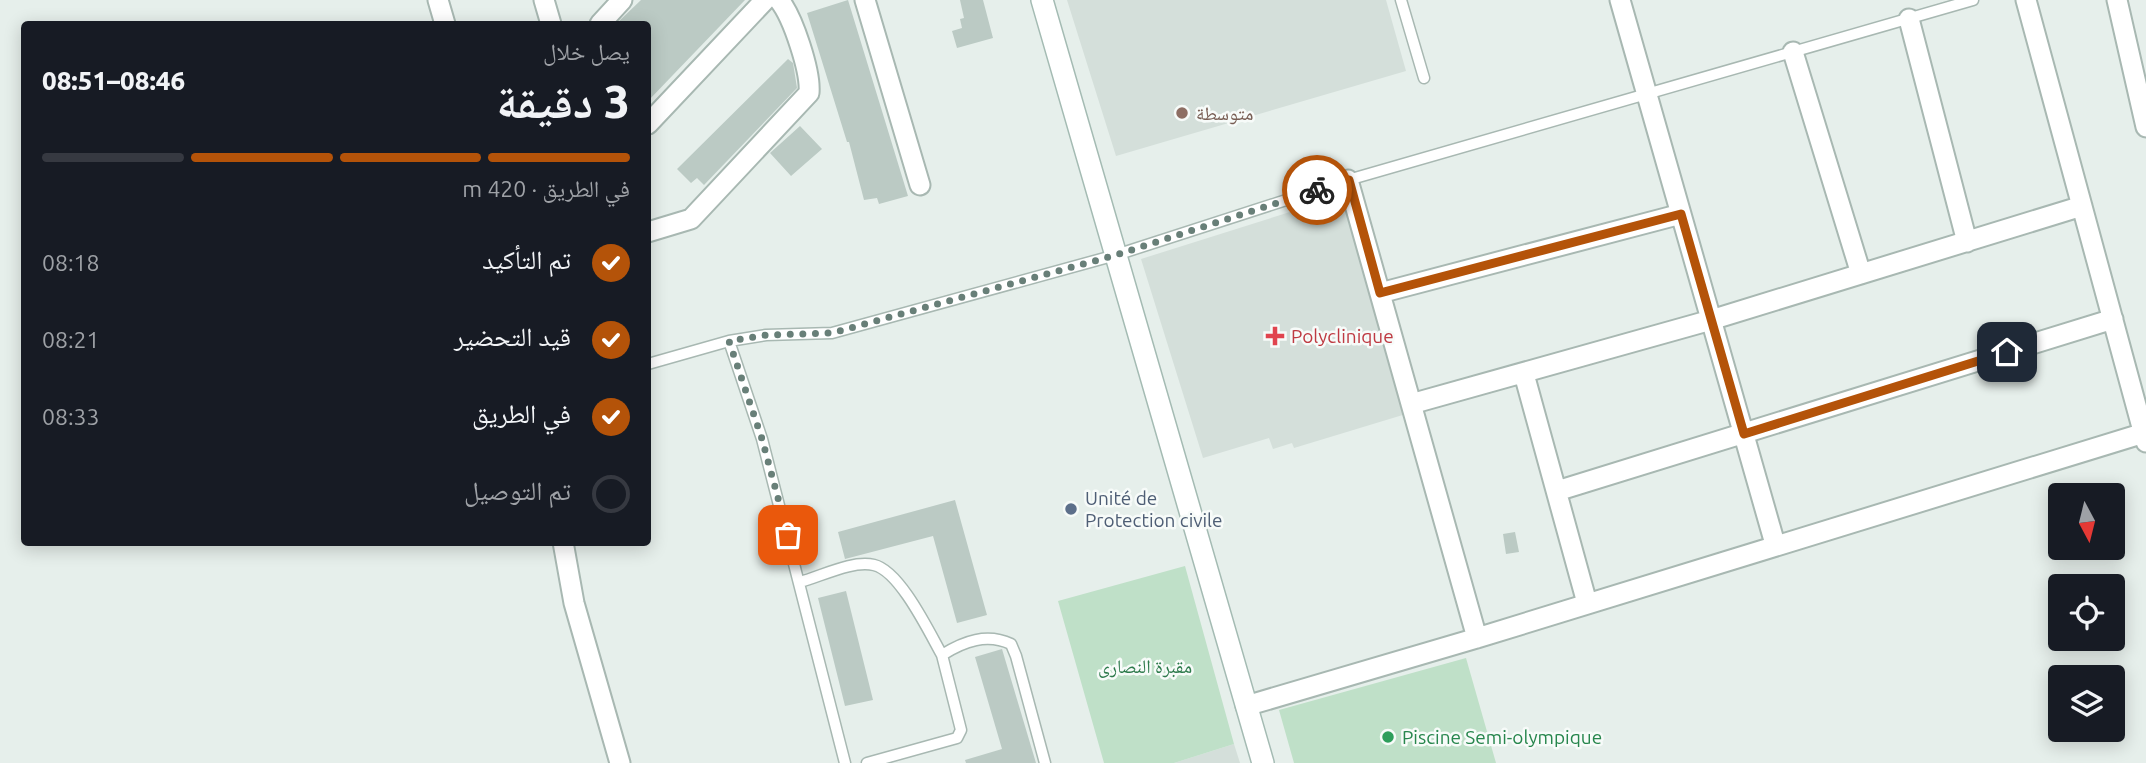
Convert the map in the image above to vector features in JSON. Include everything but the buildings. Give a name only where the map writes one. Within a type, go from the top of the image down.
[{"type":"main road","points":[[1042,0],[1263,763]]},
{"type":"street","points":[[438,0],[444,21]]},
{"type":"street","points":[[544,0],[550,21]]},
{"type":"street","points":[[603,21],[622,0]]},
{"type":"street","points":[[651,121],[765,0]]},
{"type":"street","points":[[651,231],[691,219],[809,93],[810,82],[794,30],[779,0]]},
{"type":"street","points":[[864,0],[920,185]]},
{"type":"street","points":[[1620,0],[1775,544]]},
{"type":"street","points":[[1246,706],[1478,638],[1775,544],[2145,438],[2026,0]]},
{"type":"street","points":[[2117,0],[2146,127]]},
{"type":"street","points":[[1909,19],[1967,242]]},
{"type":"street","points":[[1793,52],[1861,274]]},
{"type":"street","points":[[1349,180],[1478,638]]},
{"type":"street","points":[[1411,404],[1711,320],[2082,206]]},
{"type":"street","points":[[1380,293],[1681,214]]},
{"type":"street","points":[[1556,491],[2113,319]]},
{"type":"street","points":[[1524,374],[1587,603]]},
{"type":"street","points":[[563,546],[573,603],[620,763]]},
{"type":"lane","points":[[1401,0],[1424,78]]},
{"type":"lane","points":[[651,363],[729,341],[766,335],[832,333],[1116,255],[1349,180],[1973,0]]},
{"type":"lane","points":[[729,341],[762,439],[845,763]]},
{"type":"lane","points":[[800,582],[853,566],[873,564],[886,569],[906,594],[942,654],[961,730],[957,738],[867,763]]},
{"type":"lane","points":[[942,654],[955,646],[996,637],[1011,644],[1045,763]]},
{"type":"shaded area","name":"متوسطة","points":[[1067,0],[1386,0],[1406,71],[1116,156]]},
{"type":"shaded area","name":"Polyclinique","points":[[1344,195],[1406,414],[1294,448],[1292,443],[1273,449],[1269,438],[1203,458],[1141,259]]},
{"type":"shaded area","points":[[1234,744],[1240,763],[1174,763]]},
{"type":"green space","name":"مقبرة النصارى","points":[[1185,566],[1234,744],[1174,763],[1104,763],[1058,601]]},
{"type":"green space","name":"Piscine Semi-olympique","points":[[1466,658],[1496,763],[1294,763],[1279,710]]},
{"type":"way so far","points":[[788,535],[762,439],[729,341],[766,335],[832,333],[1116,255],[1317,190]]},
{"type":"place","name":"متوسطة","points":[[1182,113]]},
{"type":"place","name":"Polyclinique","points":[[1275,336]]},
{"type":"place","name":"Unité de Protection civile","points":[[1071,509]]},
{"type":"place","name":"Piscine Semi-olympique","points":[[1388,737]]},
{"type":"route","points":[[1317,190],[1349,180],[1380,293],[1681,214],[1744,434],[2007,352]]}]
